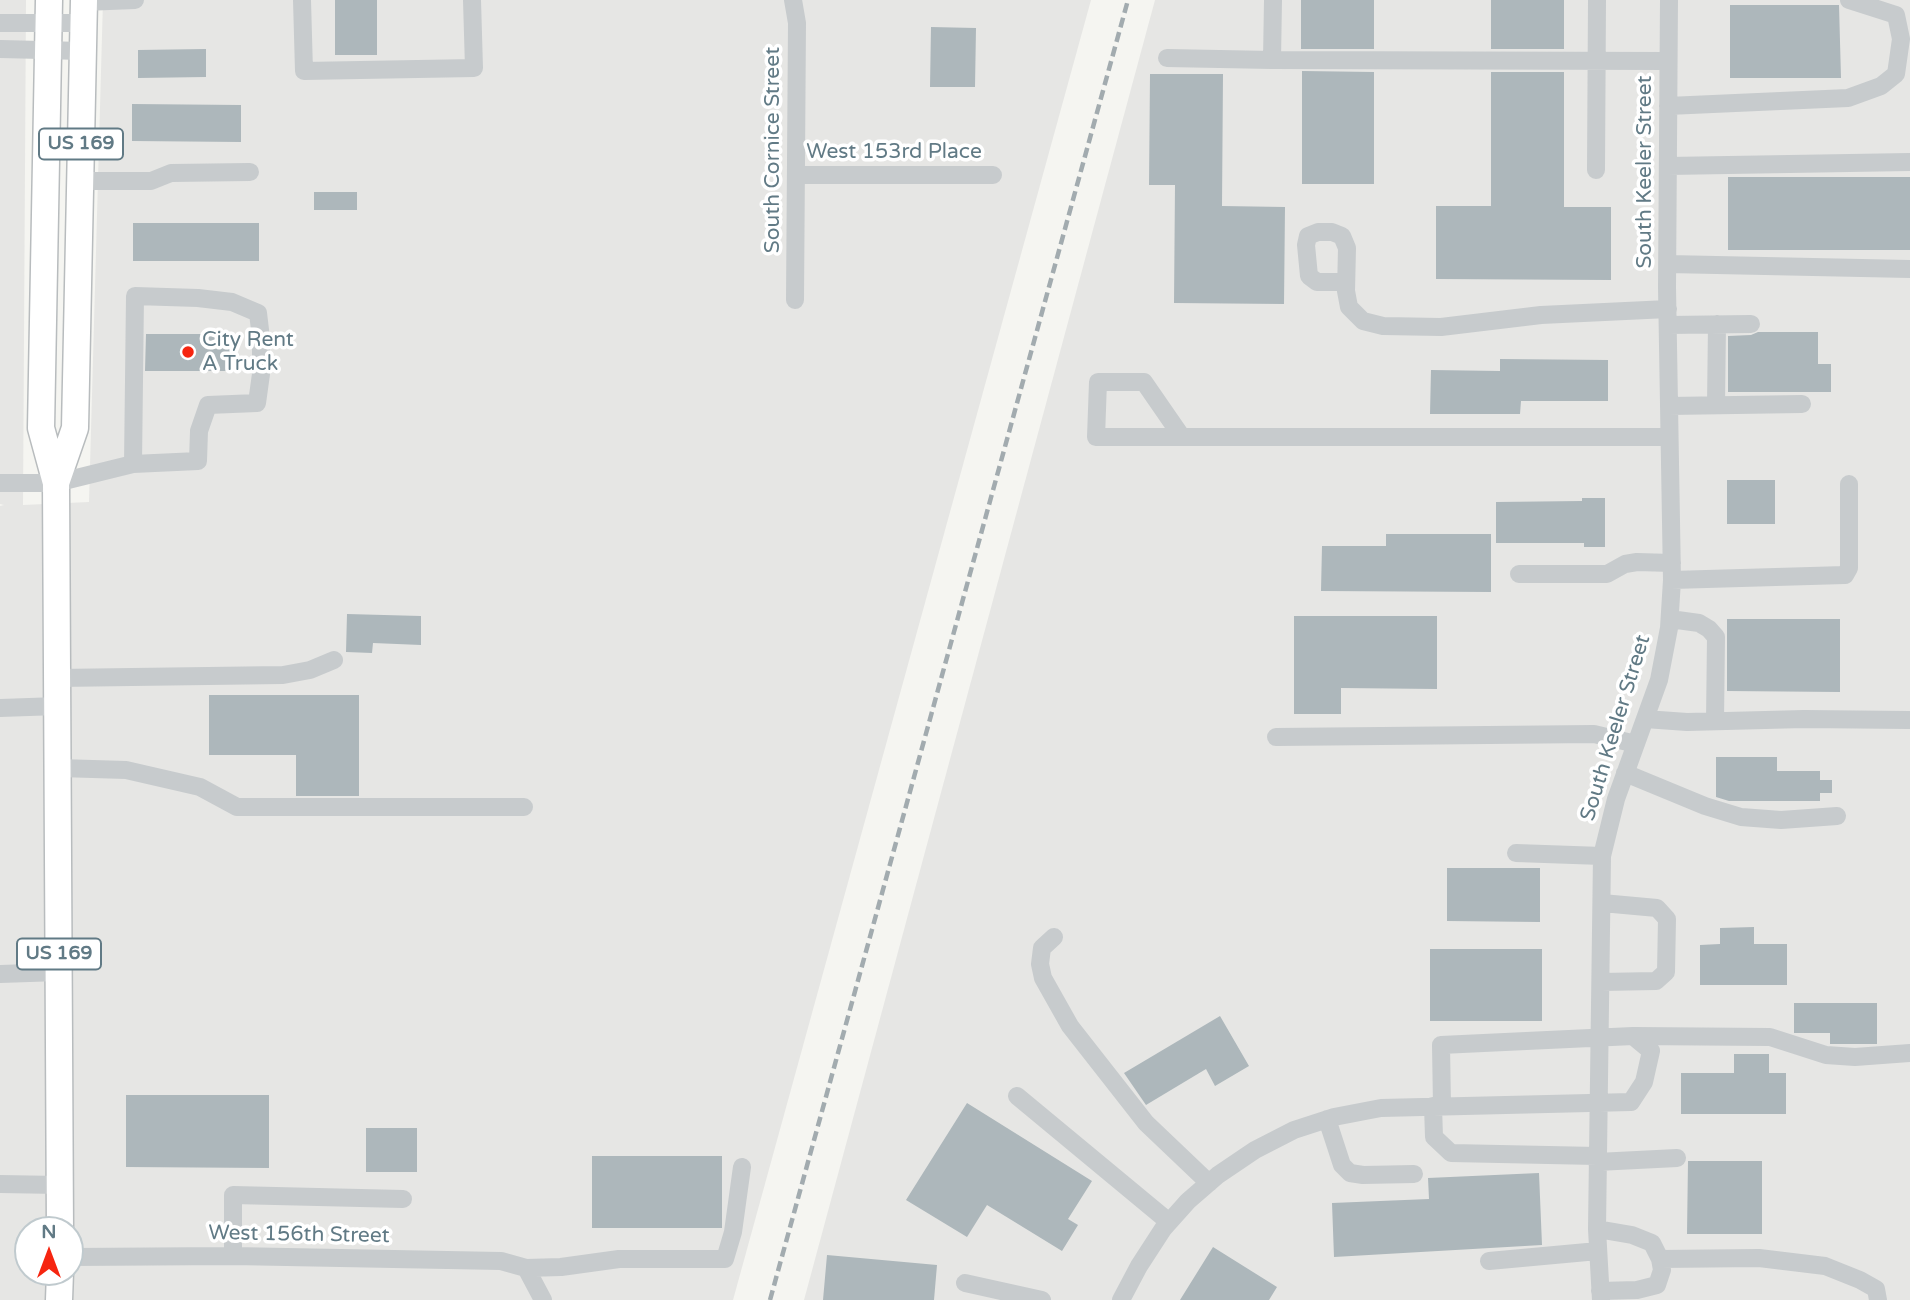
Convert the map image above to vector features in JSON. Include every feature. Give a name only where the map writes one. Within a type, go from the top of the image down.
[{"type":"highway","name":"US 169","points":[[56,483],[75,428],[83,8]]},
{"type":"highway","name":"US 169","points":[[48,11],[41,428],[56,483],[60,1216]]},
{"type":"street","points":[[0,23],[48,11],[135,0]]},
{"type":"street","points":[[302,0],[304,71],[474,68],[472,0]]},
{"type":"street","name":"South Cornice Street","points":[[793,0],[797,23],[795,300]]},
{"type":"street","points":[[1272,60],[1273,0]]},
{"type":"street","points":[[1596,170],[1597,0]]},
{"type":"street","name":"South Keeler Street","points":[[1600,1296],[1597,1159],[1602,856],[1625,773],[1659,680],[1670,619],[1669,0]]},
{"type":"street","points":[[1668,106],[1848,99],[1881,86],[1896,74],[1901,39],[1896,15],[1849,0]]},
{"type":"street","points":[[0,49],[83,51]]},
{"type":"street","points":[[1167,58],[1668,61]]},
{"type":"street","points":[[1668,166],[1910,162]]},
{"type":"street","points":[[80,181],[151,181],[171,173],[250,172]]},
{"type":"street","name":"West 153rd Place","points":[[796,175],[993,175]]},
{"type":"street","points":[[1668,264],[1910,269]]},
{"type":"street","points":[[1346,282],[1349,307],[1363,321],[1383,326],[1441,327],[1567,313],[1751,324]]},
{"type":"street","points":[[0,483],[56,483],[133,464],[198,461],[199,431],[208,405],[257,403],[261,374],[258,313],[232,302],[135,296],[133,464]]},
{"type":"street","points":[[1716,405],[1717,324]]},
{"type":"street","points":[[1182,438],[1144,382],[1098,382],[1096,438],[1182,438],[1669,437]]},
{"type":"street","points":[[1669,406],[1802,404]]},
{"type":"street","points":[[1519,574],[1607,574],[1625,564],[1637,562],[1672,571],[1845,575],[1849,568],[1849,484]]},
{"type":"street","points":[[1670,619],[1699,623],[1716,637],[1715,721]]},
{"type":"street","points":[[57,678],[283,675],[310,670],[334,660]]},
{"type":"street","points":[[0,708],[58,706]]},
{"type":"street","points":[[1645,719],[1687,722],[1909,720]]},
{"type":"street","points":[[1276,737],[1594,734],[1636,744]]},
{"type":"street","points":[[59,768],[126,770],[200,787],[237,807],[524,807]]},
{"type":"street","points":[[1625,773],[1705,806],[1741,817],[1782,820],[1837,816]]},
{"type":"street","points":[[1516,853],[1602,856]]},
{"type":"street","points":[[1601,982],[1656,981],[1666,972],[1667,919],[1657,908],[1602,903]]},
{"type":"street","points":[[1054,937],[1042,948],[1040,964],[1043,978],[1070,1026],[1146,1123],[1209,1183]]},
{"type":"street","points":[[0,974],[59,972]]},
{"type":"street","points":[[1121,1300],[1139,1265],[1169,1222],[1209,1183],[1255,1150],[1294,1130],[1327,1119],[1381,1108],[1631,1102],[1644,1082],[1651,1051],[1633,1036]]},
{"type":"street","points":[[1678,1158],[1597,1159],[1451,1153],[1434,1137],[1441,1045],[1633,1036],[1770,1037],[1826,1055],[1855,1057],[1910,1053]]},
{"type":"street","points":[[1017,1096],[1169,1222]]},
{"type":"street","points":[[1327,1119],[1342,1165],[1350,1173],[1414,1174]]},
{"type":"street","name":"West 156th Street","points":[[84,1257],[233,1256],[501,1261],[526,1268],[561,1267],[619,1259],[725,1259],[733,1232],[742,1167]]},
{"type":"street","points":[[0,1184],[59,1185]]},
{"type":"street","points":[[233,1256],[233,1195],[403,1199]]},
{"type":"street","points":[[1597,1229],[1632,1235],[1652,1243],[1660,1259],[1661,1270],[1657,1285],[1600,1296]]},
{"type":"street","points":[[1489,1261],[1598,1251]]},
{"type":"street","points":[[1660,1259],[1759,1258],[1825,1265],[1876,1289],[1878,1300]]},
{"type":"street","points":[[526,1268],[543,1300]]},
{"type":"street","points":[[965,1283],[1042,1300]]},
{"type":"shaded area","points":[[0,0],[26,0],[23,505],[89,502],[103,0],[1091,0],[733,1300],[0,1300],[0,506],[4,505],[0,504]]},
{"type":"shaded area","points":[[1155,0],[1910,0],[1910,1300],[804,1300]]},
{"type":"building","points":[[335,0],[377,0],[377,55],[335,55]]},
{"type":"building","points":[[1301,0],[1374,0],[1374,49],[1301,49]]},
{"type":"building","points":[[1491,0],[1564,0],[1564,49],[1491,49]]},
{"type":"building","points":[[1730,5],[1839,5],[1841,78],[1730,78]]},
{"type":"building","points":[[931,27],[976,28],[975,87],[930,87]]},
{"type":"building","points":[[206,49],[206,77],[138,78],[138,50]]},
{"type":"building","points":[[1302,71],[1374,72],[1374,184],[1302,184]]},
{"type":"building","points":[[1491,72],[1564,72],[1564,207],[1611,207],[1611,280],[1436,279],[1436,206],[1491,206]]},
{"type":"building","points":[[1150,74],[1223,74],[1222,206],[1285,207],[1284,304],[1174,303],[1175,185],[1149,185]]},
{"type":"building","points":[[132,104],[241,105],[241,142],[132,141]]},
{"type":"building","points":[[1728,177],[1910,177],[1910,250],[1728,250]]},
{"type":"building","points":[[314,192],[357,192],[357,210],[314,210]]},
{"type":"building","points":[[133,223],[259,223],[259,261],[133,261]]},
{"type":"building","points":[[1758,332],[1818,332],[1818,364],[1831,364],[1831,392],[1728,392],[1728,336]]},
{"type":"building","name":"City Rent A Truck","points":[[146,334],[232,334],[232,371],[145,371]]},
{"type":"building","points":[[1500,359],[1608,360],[1608,401],[1521,401],[1520,414],[1430,414],[1431,370],[1500,371]]},
{"type":"building","points":[[1727,480],[1775,480],[1775,524],[1727,524]]},
{"type":"building","points":[[1582,498],[1605,498],[1605,547],[1584,547],[1584,543],[1496,543],[1496,502],[1582,501]]},
{"type":"building","points":[[1386,534],[1491,534],[1491,592],[1321,591],[1322,546],[1386,546]]},
{"type":"building","points":[[347,614],[421,616],[421,645],[373,643],[372,653],[346,652]]},
{"type":"building","points":[[1294,616],[1437,616],[1437,689],[1341,688],[1341,714],[1294,714]]},
{"type":"building","points":[[1727,619],[1840,619],[1840,692],[1727,691]]},
{"type":"building","points":[[209,695],[359,695],[359,796],[296,796],[296,755],[209,755]]},
{"type":"building","points":[[1716,757],[1777,757],[1777,771],[1820,771],[1820,780],[1832,780],[1832,793],[1820,793],[1820,801],[1729,801],[1716,797]]},
{"type":"building","points":[[1447,868],[1540,868],[1540,922],[1447,921]]},
{"type":"building","points":[[1754,927],[1754,944],[1787,944],[1787,985],[1700,985],[1700,945],[1720,944],[1720,928]]},
{"type":"building","points":[[1430,949],[1542,949],[1542,1021],[1430,1021]]},
{"type":"building","points":[[1794,1003],[1877,1003],[1877,1044],[1830,1044],[1830,1033],[1794,1033]]},
{"type":"building","points":[[1220,1016],[1249,1066],[1215,1086],[1206,1069],[1146,1105],[1124,1073]]},
{"type":"building","points":[[1734,1054],[1769,1054],[1769,1073],[1786,1073],[1786,1114],[1681,1114],[1681,1073],[1734,1073]]},
{"type":"building","points":[[126,1095],[269,1095],[269,1168],[126,1167]]},
{"type":"building","points":[[967,1103],[1092,1181],[1068,1219],[1078,1225],[1062,1251],[987,1205],[967,1237],[906,1200]]},
{"type":"building","points":[[366,1128],[417,1128],[417,1172],[366,1172]]},
{"type":"building","points":[[592,1156],[722,1156],[722,1228],[592,1228]]},
{"type":"building","points":[[1688,1161],[1762,1161],[1762,1234],[1687,1234]]},
{"type":"building","points":[[1539,1173],[1542,1245],[1334,1257],[1332,1203],[1429,1199],[1428,1178]]},
{"type":"building","points":[[1213,1247],[1277,1287],[1269,1300],[1180,1300]]},
{"type":"building","points":[[827,1255],[937,1265],[934,1300],[823,1300]]},
{"type":"railway","points":[[770,1300],[1128,0]]},
{"type":"place","name":"City Rent A Truck","points":[[188,352]]}]
